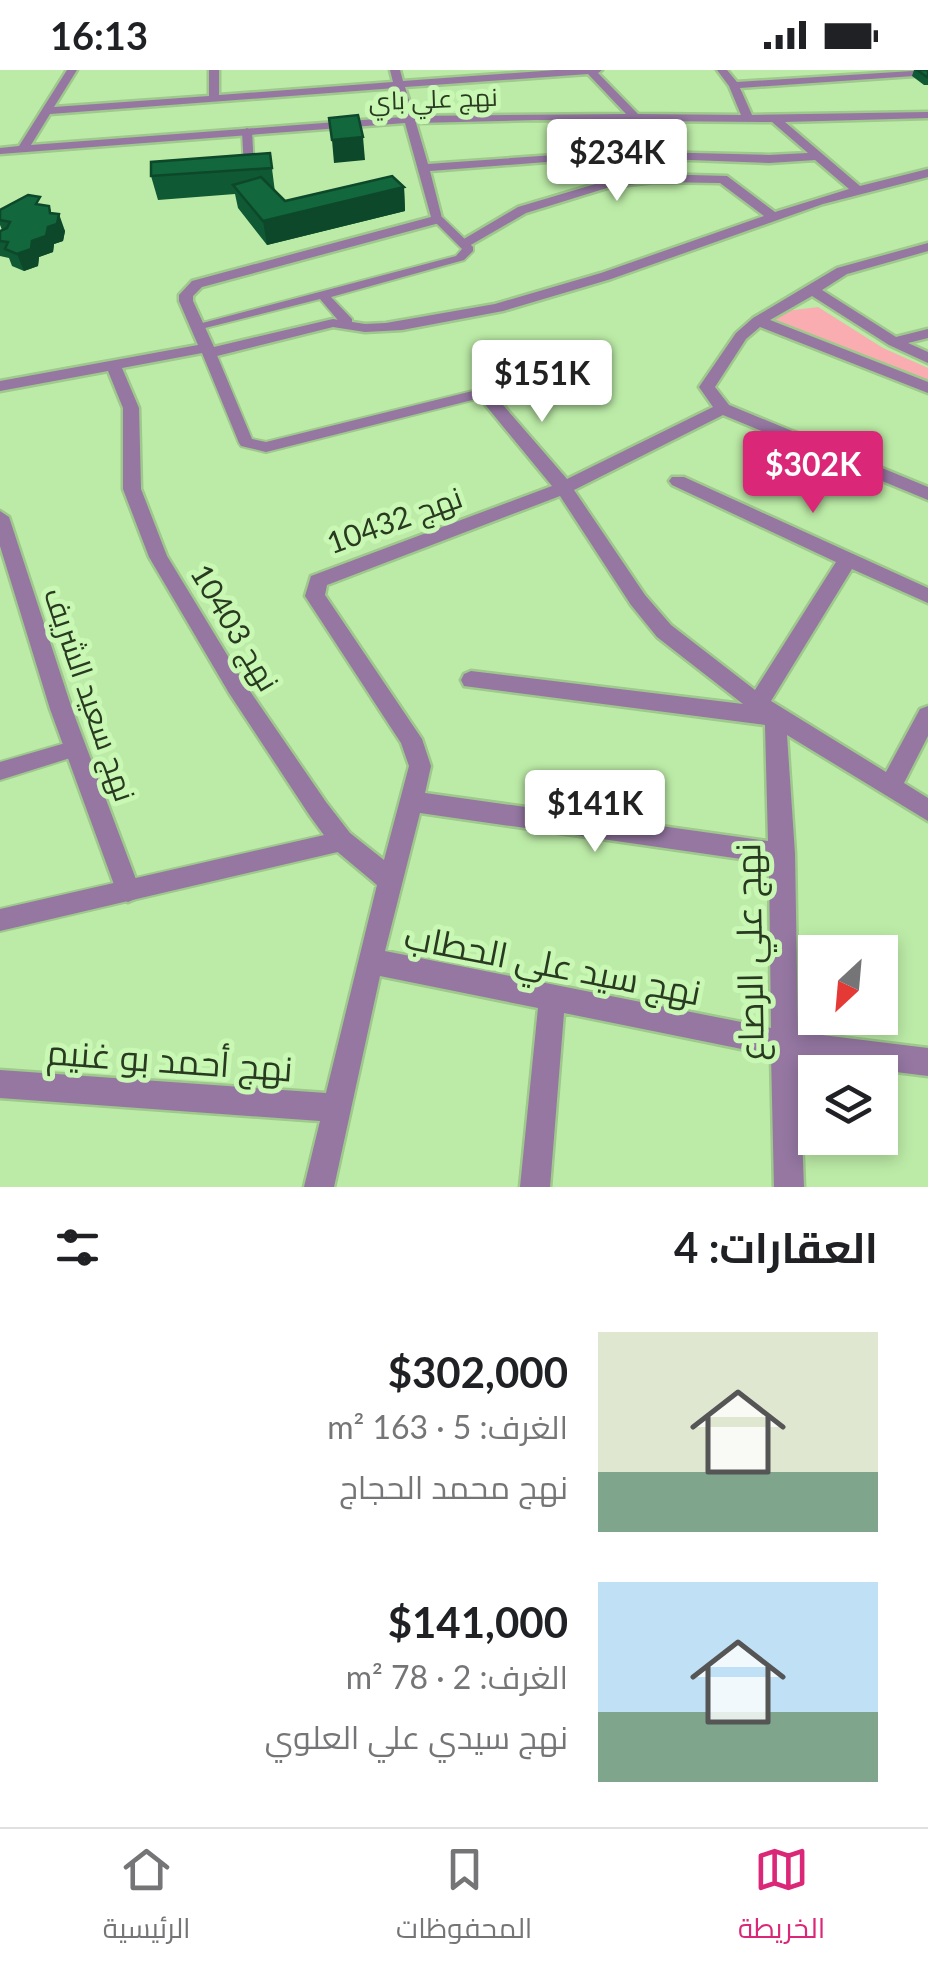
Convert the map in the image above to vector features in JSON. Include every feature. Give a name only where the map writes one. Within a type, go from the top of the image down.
[{"type":"street","points":[[22,150],[72,70]]},
{"type":"street","points":[[214,70],[214,97]]},
{"type":"street","points":[[208,351],[186,295],[197,284],[438,219],[395,70]]},
{"type":"street","points":[[48,112],[592,70],[633,115]]},
{"type":"street","points":[[722,70],[734,84],[748,119]]},
{"type":"street","points":[[734,84],[871,72],[928,72]]},
{"type":"street","points":[[236,95],[242,131]]},
{"type":"street","name":"نهج علي باي","points":[[0,151],[408,120],[928,115]]},
{"type":"street","points":[[775,119],[856,189]]},
{"type":"street","points":[[422,168],[611,154],[768,159],[818,156]]},
{"type":"street","points":[[0,386],[208,351],[347,322],[365,328],[408,324],[517,304],[856,189],[928,173]]},
{"type":"street","points":[[464,243],[536,205],[609,184],[655,178],[722,179],[773,218]]},
{"type":"street","points":[[928,247],[842,271],[758,321],[708,380],[710,395],[722,408],[928,494]]},
{"type":"street","points":[[812,290],[894,342],[928,358]]},
{"type":"street","points":[[758,321],[928,388]]},
{"type":"street","points":[[894,342],[928,333]]},
{"type":"street","name":"نهج 10403","points":[[113,364],[130,408],[129,472],[146,535],[236,687],[342,841],[392,882]]},
{"type":"street","points":[[484,393],[564,488],[638,600],[664,631],[766,711],[928,810]]},
{"type":"street","name":"نهج 10432","points":[[414,802],[419,754],[320,606],[314,588],[328,574],[564,488],[722,408]]},
{"type":"street","points":[[678,481],[928,596]]},
{"type":"street","name":"نهج سعيد الشريف","points":[[0,517],[76,748],[128,890]]},
{"type":"street","points":[[766,711],[848,558]]},
{"type":"street","points":[[471,680],[766,711]]},
{"type":"street","name":"نهج علي الرصاع","points":[[766,711],[783,854],[782,1044],[789,1187]]},
{"type":"street","points":[[890,787],[928,716]]},
{"type":"street","points":[[319,1187],[370,961],[414,802],[783,854]]},
{"type":"street","name":"نهج سيد علي الحطاب","points":[[370,961],[782,1044],[928,1062]]},
{"type":"street","points":[[535,1187],[552,999]]},
{"type":"street","name":"نهج أحمد بو غنيم","points":[[0,1084],[336,1108]]},
{"type":"lane","points":[[242,131],[248,168]]},
{"type":"lane","points":[[197,326],[460,258],[468,249],[438,219]]},
{"type":"lane","points":[[324,294],[347,322]]},
{"type":"lane","points":[[208,351],[246,442],[266,447],[558,374]]},
{"type":"lane","points":[[0,771],[76,748]]},
{"type":"lane","points":[[0,920],[342,841]]},
{"type":"shaded area","points":[[818,307],[883,348],[928,368],[928,384],[768,321],[786,311]]},
{"type":"building","points":[[358,115],[363,137],[332,140],[329,118]]},
{"type":"building","points":[[270,153],[272,168],[151,176],[151,162]]},
{"type":"building","points":[[392,176],[404,187],[263,221],[233,185],[261,177],[285,201]]},
{"type":"building","points":[[28,195],[40,197],[36,204],[49,206],[50,213],[59,214],[57,224],[48,227],[46,236],[32,241],[31,249],[17,254],[5,249],[8,242],[0,241],[0,231],[10,222],[0,220],[0,210]]}]
